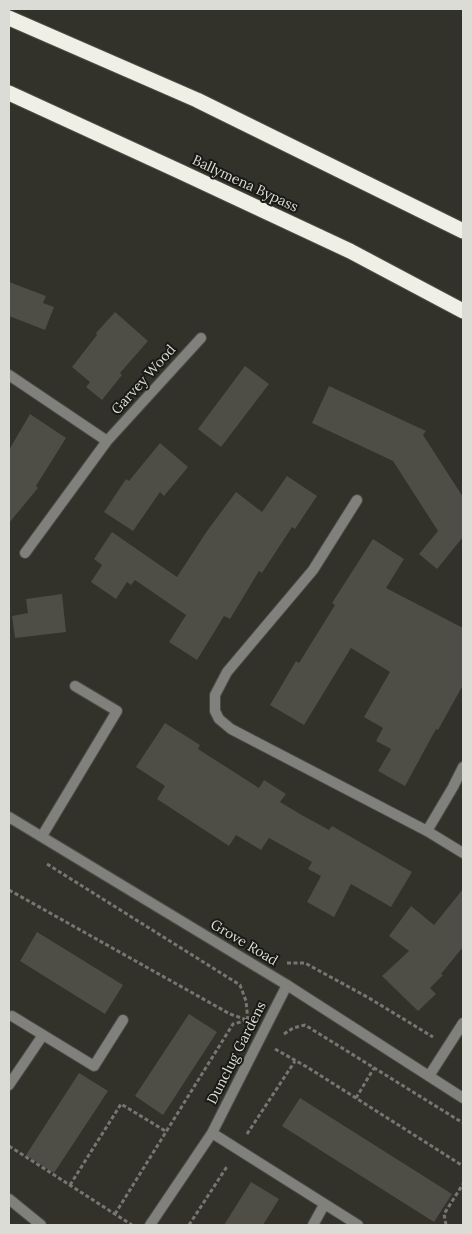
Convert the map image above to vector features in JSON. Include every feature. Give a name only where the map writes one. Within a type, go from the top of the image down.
[{"type":"highway","points":[[9,18],[197,100],[463,231]]},
{"type":"highway","name":"Ballymena Bypass","points":[[9,93],[350,251],[463,311]]},
{"type":"street","name":"Garvey Wood","points":[[25,553],[107,441],[201,338]]},
{"type":"street","points":[[9,375],[107,441]]},
{"type":"street","points":[[357,500],[313,570],[227,672],[215,694],[215,711],[219,719],[231,730],[427,831],[463,853]]},
{"type":"street","points":[[42,836],[117,711],[75,686]]},
{"type":"street","points":[[427,831],[463,767]]},
{"type":"street","name":"Grove Road","points":[[9,816],[287,985],[463,1098]]},
{"type":"street","name":"Dunclug Gardens","points":[[150,1225],[212,1133],[287,985]]},
{"type":"street","points":[[12,1016],[94,1066],[123,1020]]},
{"type":"street","points":[[429,1076],[463,1023]]},
{"type":"street","points":[[9,1085],[43,1034]]},
{"type":"street","points":[[212,1133],[358,1225]]},
{"type":"street","points":[[9,1200],[38,1224]]},
{"type":"street","points":[[313,1225],[324,1204]]},
{"type":"path","points":[[42,861],[240,985],[246,1001],[247,1020]]},
{"type":"path","points":[[9,890],[230,1014],[247,1020],[262,1032],[280,1037],[293,1028],[305,1025],[463,1123]]},
{"type":"path","points":[[286,963],[305,963],[369,998],[448,1046]]},
{"type":"path","points":[[114,1214],[233,1024],[247,1020]]},
{"type":"path","points":[[295,1061],[463,1166]]},
{"type":"path","points":[[356,1098],[374,1068]]},
{"type":"path","points":[[70,1185],[121,1104],[166,1132]]},
{"type":"path","points":[[9,1146],[132,1225]]},
{"type":"path","points":[[446,1225],[444,1214],[463,1184]]},
{"type":"building","points":[[9,282],[46,296],[43,303],[54,307],[45,330],[9,316]]},
{"type":"building","points":[[115,312],[148,341],[120,373],[122,375],[102,400],[86,387],[90,382],[72,367],[97,335],[96,333]]},
{"type":"building","points":[[245,366],[269,384],[221,447],[198,429]]},
{"type":"building","points":[[329,386],[426,431],[423,435],[463,497],[463,537],[437,569],[419,554],[438,531],[393,461],[312,423]]},
{"type":"building","points":[[30,414],[66,438],[36,486],[38,488],[9,523],[9,450]]},
{"type":"building","points":[[160,443],[188,467],[164,496],[160,492],[133,531],[104,512],[126,479],[129,481]]},
{"type":"building","points":[[287,476],[317,496],[295,529],[292,527],[262,573],[259,571],[230,619],[224,616],[197,660],[169,642],[186,615],[135,580],[131,585],[127,582],[116,599],[91,582],[102,565],[94,559],[112,532],[177,577],[207,531],[236,492],[262,512]]},
{"type":"building","points":[[373,539],[404,559],[386,588],[463,628],[463,685],[438,730],[436,729],[405,786],[378,771],[391,749],[376,741],[383,728],[364,717],[390,672],[351,648],[304,725],[270,705],[296,661],[299,663],[335,605],[332,603]]},
{"type":"building","points":[[62,594],[66,632],[15,638],[12,616],[28,613],[26,599]]},
{"type":"building","points":[[165,723],[200,745],[198,749],[259,788],[264,780],[286,794],[280,802],[329,830],[332,826],[412,872],[391,907],[351,884],[334,917],[307,902],[321,876],[308,869],[312,862],[269,838],[261,850],[236,835],[229,846],[157,799],[165,786],[136,767]]},
{"type":"building","points":[[463,889],[463,947],[441,974],[443,975],[430,988],[436,994],[418,1011],[382,976],[409,951],[389,936],[411,906],[434,925]]},
{"type":"building","points":[[37,932],[123,985],[105,1014],[20,961]]},
{"type":"building","points":[[189,1014],[217,1032],[163,1115],[135,1096]]},
{"type":"building","points":[[79,1073],[108,1091],[54,1173],[26,1155]]},
{"type":"building","points":[[300,1098],[452,1194],[434,1222],[282,1126]]},
{"type":"building","points":[[251,1182],[279,1199],[263,1225],[224,1225]]}]
